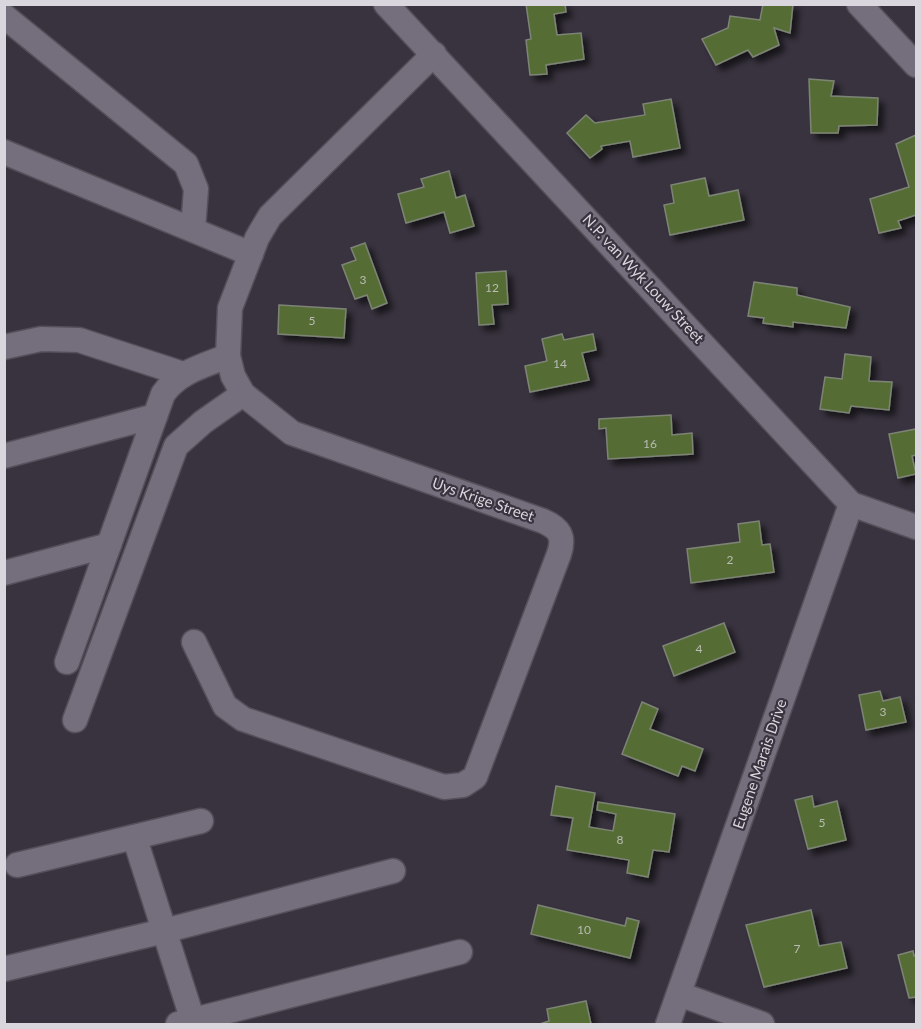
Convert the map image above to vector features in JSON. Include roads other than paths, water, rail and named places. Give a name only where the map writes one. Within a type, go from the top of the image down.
[{"type":"street","name":"N.P. van Wyk Louw Street","points":[[386,4],[851,504],[916,527]]},
{"type":"street","points":[[859,4],[916,65]]},
{"type":"street","points":[[4,16],[186,164],[196,189],[193,229]]},
{"type":"street","name":"Uys Krige Street","points":[[194,642],[225,706],[243,719],[444,787],[464,785],[475,777],[562,544],[560,532],[543,520],[292,433],[243,394],[233,376],[228,356],[230,308],[251,254],[270,216],[434,54]]},
{"type":"street","points":[[4,152],[251,254]]},
{"type":"street","points":[[4,347],[41,339],[79,340],[183,374]]},
{"type":"street","points":[[67,662],[155,416],[171,382],[183,374],[228,356]]},
{"type":"street","points":[[75,720],[176,446],[203,422],[243,394]]},
{"type":"street","points":[[4,456],[155,416]]},
{"type":"street","name":"Eugene Marais Drive","points":[[668,1024],[851,504]]},
{"type":"street","points":[[4,573],[109,545]]},
{"type":"street","points":[[17,865],[135,839],[201,821]]},
{"type":"street","points":[[135,839],[164,931],[186,1023],[460,952]]},
{"type":"street","points":[[4,969],[164,931],[393,871]]},
{"type":"street","points":[[679,994],[762,1024]]}]
